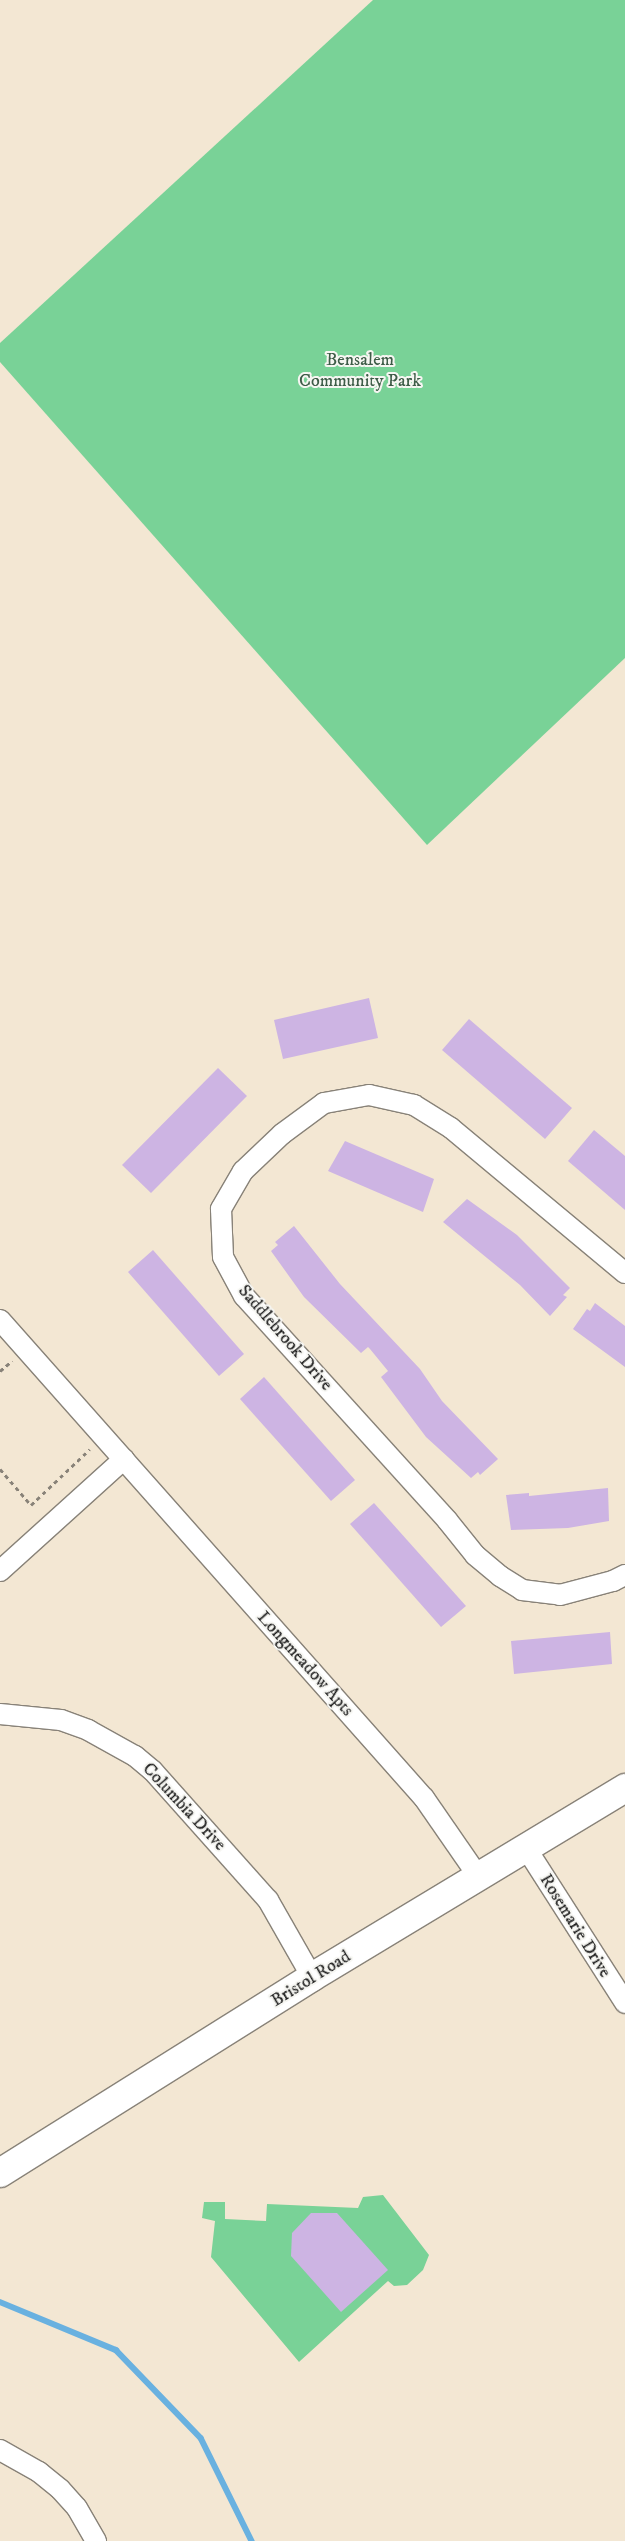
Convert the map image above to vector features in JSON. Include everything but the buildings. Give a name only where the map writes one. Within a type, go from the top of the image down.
[{"type":"main road","name":"Bristol Road","points":[[0,2173],[184,2060],[312,1977],[625,1788]]},
{"type":"street","name":"Saddlebrook Drive","points":[[625,1273],[451,1128],[414,1106],[369,1095],[324,1102],[282,1134],[243,1171],[221,1209],[223,1257],[244,1296],[447,1520],[475,1555],[500,1576],[522,1590],[560,1594],[613,1581],[625,1575]]},
{"type":"street","name":"Longmeadow Apts","points":[[0,1320],[424,1798],[478,1876]]},
{"type":"street","points":[[0,1571],[124,1459]]},
{"type":"street","name":"Columbia Drive","points":[[0,1714],[61,1720],[88,1730],[135,1756],[153,1771],[268,1900],[312,1977]]},
{"type":"street","name":"Rosemarie Drive","points":[[526,1848],[625,2004]]},
{"type":"street","points":[[0,2450],[39,2472],[60,2489],[77,2508],[96,2541]]},
{"type":"path","points":[[0,1469],[31,1505],[104,1436]]},
{"type":"green space","name":"Bensalem Community Park","points":[[373,0],[625,0],[625,658],[427,845],[0,362],[0,343]]},
{"type":"green space","points":[[383,2195],[429,2255],[423,2270],[407,2285],[394,2286],[388,2281],[299,2362],[211,2257],[215,2221],[202,2218],[204,2202],[225,2202],[225,2219],[266,2221],[267,2204],[358,2208],[363,2197]]},
{"type":"waterway","points":[[0,2302],[116,2350],[201,2438],[252,2541]]}]
